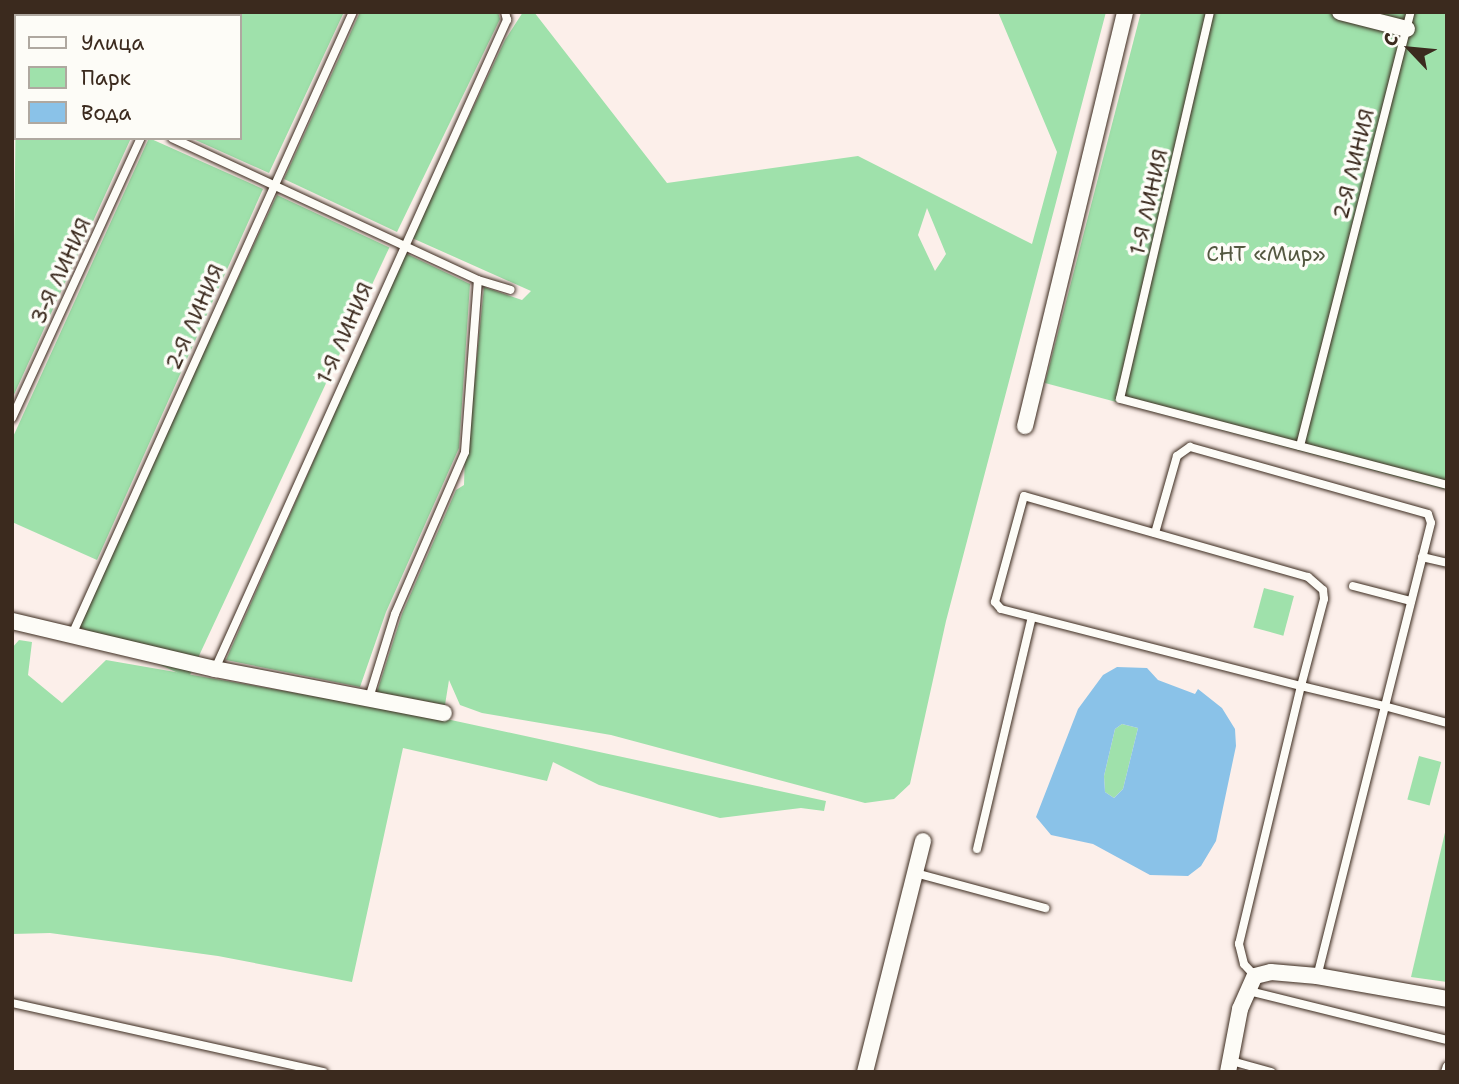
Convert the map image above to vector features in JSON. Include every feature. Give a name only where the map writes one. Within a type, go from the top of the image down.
[{"type":"street","points":[[1025,426],[1125,12]]},
{"type":"street","points":[[1340,12],[1406,29]]},
{"type":"street","points":[[12,621],[215,669],[444,713]]},
{"type":"street","points":[[865,1072],[923,841]]},
{"type":"street","points":[[1228,1066],[1252,984],[1271,972],[1317,976],[1447,999]]},
{"type":"lane","name":"2-Я ЛИНИЯ","points":[[71,637],[353,12]]},
{"type":"lane","name":"1-Я ЛИНИЯ","points":[[215,669],[507,20],[505,12]]},
{"type":"lane","name":"1-Я ЛИНИЯ","points":[[1210,12],[1120,399],[1300,446]]},
{"type":"lane","name":"2-Я ЛИНИЯ","points":[[1300,446],[1411,12]]},
{"type":"lane","name":"3-Я ЛИНИЯ","points":[[12,418],[140,140]]},
{"type":"lane","points":[[176,140],[478,280],[510,290]]},
{"type":"lane","points":[[369,698],[396,614],[465,452],[478,280]]},
{"type":"lane","points":[[1300,446],[1447,485]]},
{"type":"lane","points":[[1155,533],[1177,456],[1191,447],[1428,514],[1431,523],[1317,976]]},
{"type":"lane","points":[[1447,723],[1384,706],[1301,686],[1001,609],[995,602],[1024,496],[1318,582],[1324,599],[1301,686],[1239,944],[1244,964],[1252,984],[1447,1040]]},
{"type":"lane","points":[[1422,557],[1447,563]]},
{"type":"lane","points":[[1353,586],[1411,601]]},
{"type":"lane","points":[[977,849],[1032,617]]},
{"type":"lane","points":[[915,873],[1045,908]]},
{"type":"lane","points":[[12,1003],[323,1072]]},
{"type":"lane","points":[[1228,1066],[1271,1072]]},
{"type":"lane","points":[[1445,1072],[1447,1066]]},
{"type":"green space","points":[[12,12],[34,12],[14,14],[14,57]]},
{"type":"green space","points":[[51,12],[189,12],[119,14],[50,14]]},
{"type":"green space","points":[[344,12],[269,173],[195,140],[242,140],[242,14],[205,14]]},
{"type":"green space","points":[[360,12],[498,12],[500,19],[397,232],[284,179]]},
{"type":"green space","points":[[523,12],[534,12],[667,183],[858,156],[1032,244],[1057,152],[998,12],[1106,12],[946,621],[910,784],[894,799],[865,803],[611,735],[482,713],[460,705],[449,680],[445,705],[377,692],[402,614],[456,490],[464,485],[467,384],[475,376],[484,287],[522,300],[531,291],[412,238],[505,40]],"holes":[[[927,208],[946,254],[935,271],[918,235]]]},
{"type":"green space","name":"СНТ «Мир»","points":[[1141,12],[1447,12],[1447,490],[1045,383]]},
{"type":"green space","points":[[15,140],[130,140],[12,399]]},
{"type":"green space","points":[[148,140],[153,140],[263,189],[97,560],[12,522],[12,439]]},
{"type":"green space","points":[[277,195],[389,247],[189,678],[76,625]]},
{"type":"green space","points":[[405,253],[470,284],[459,448],[386,612],[360,687],[226,660]]},
{"type":"green space","points":[[1264,588],[1294,596],[1283,636],[1253,628]]},
{"type":"green space","points":[[19,640],[32,642],[28,675],[62,703],[106,660],[451,720],[826,801],[824,811],[801,808],[720,818],[599,785],[553,762],[547,781],[403,748],[352,982],[218,956],[50,933],[12,934],[12,648]]},
{"type":"green space","points":[[1122,724],[1138,728],[1123,789],[1114,798],[1105,792],[1104,776],[1115,729]]},
{"type":"green space","points":[[1419,756],[1441,762],[1430,805],[1407,799]]},
{"type":"green space","points":[[1447,824],[1447,982],[1411,977]]},
{"type":"water","points":[[1117,667],[1147,668],[1158,680],[1195,694],[1198,689],[1222,708],[1235,729],[1236,746],[1216,841],[1201,866],[1188,876],[1150,875],[1093,844],[1051,835],[1036,817],[1078,709],[1103,675]],"holes":[[[1122,724],[1138,728],[1123,789],[1114,798],[1105,792],[1104,776],[1115,729]]]}]
